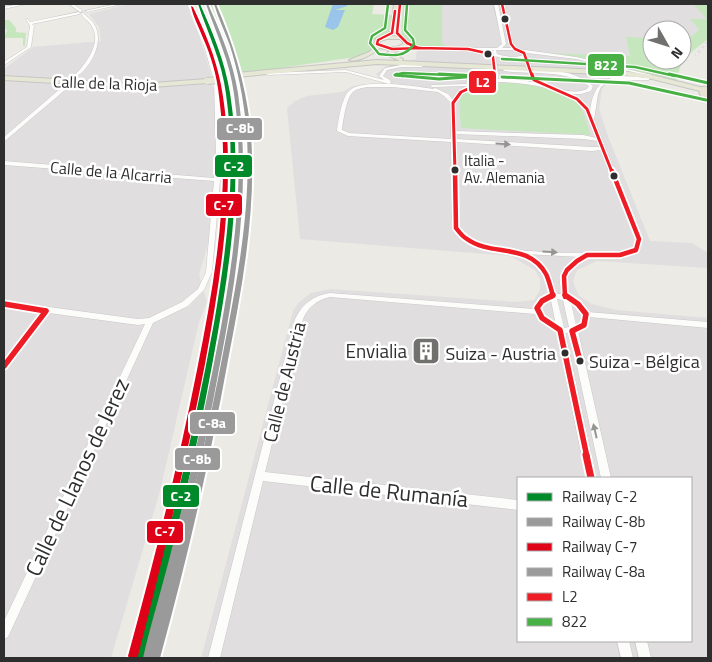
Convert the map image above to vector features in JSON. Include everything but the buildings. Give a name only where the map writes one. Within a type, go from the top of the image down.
[{"type":"main road","points":[[207,80],[352,60],[375,51],[379,46],[377,42],[393,31],[396,4]]},
{"type":"main road","points":[[400,4],[397,31],[407,43],[390,54],[393,58],[457,65]]},
{"type":"main road","points":[[386,37],[401,38]]},
{"type":"main road","points":[[379,46],[398,48]]},
{"type":"main road","points":[[286,69],[377,62],[616,72],[667,80],[707,92]]},
{"type":"main road","points":[[237,76],[358,66],[421,66],[614,75],[647,79],[707,92]]},
{"type":"main road","name":"Calle de la Rioja","points":[[4,77],[148,84],[207,80]]},
{"type":"main road","name":"Calle de la Rioja","points":[[4,77],[156,86],[207,80]]},
{"type":"street","points":[[4,7],[18,4]]},
{"type":"street","points":[[4,7],[24,4]]},
{"type":"street","points":[[71,4],[81,12],[96,33],[96,43],[88,63],[77,75]]},
{"type":"street","points":[[4,64],[29,46],[32,30],[29,22],[120,4]]},
{"type":"street","points":[[4,304],[138,322],[150,321],[185,304],[201,290],[209,272],[218,180],[216,78],[200,28],[189,4]]},
{"type":"street","points":[[488,82],[496,74],[495,54],[504,44],[496,4]]},
{"type":"street","points":[[502,4],[512,46],[520,50],[534,54],[576,58],[667,80]]},
{"type":"street","points":[[510,39],[520,48],[534,54]]},
{"type":"street","points":[[407,43],[418,48]]},
{"type":"street","points":[[398,48],[467,50],[526,58]]},
{"type":"street","points":[[467,50],[495,54],[520,50]]},
{"type":"street","points":[[520,50],[526,58],[532,77],[539,84]]},
{"type":"street","points":[[421,66],[390,68],[383,71],[381,76],[387,81],[404,85],[447,87],[480,84]]},
{"type":"street","points":[[505,70],[566,75],[584,80],[591,86],[589,90],[581,93],[510,80],[488,82],[460,92],[453,103],[455,219],[460,235],[480,246],[513,250],[588,255],[629,254],[636,250],[639,239],[592,120],[582,103],[558,90]]},
{"type":"street","points":[[268,74],[346,71],[388,83],[438,91],[446,95],[453,103]]},
{"type":"street","points":[[592,120],[594,96],[604,82],[619,78],[647,79]]},
{"type":"street","points":[[58,81],[64,85],[63,89]]},
{"type":"street","points":[[4,139],[63,89],[84,83]]},
{"type":"street","points":[[438,91],[369,86],[354,89],[348,94],[339,128],[340,132],[518,145],[602,148]]},
{"type":"street","points":[[454,132],[536,135],[599,140]]},
{"type":"street","points":[[515,134],[524,140],[518,145]]},
{"type":"street","points":[[536,135],[530,137],[529,140],[537,146]]},
{"type":"street","name":"Calle de la Alcarria","points":[[4,163],[218,180]]},
{"type":"street","points":[[513,250],[535,262],[546,274],[553,296],[591,477]]},
{"type":"street","points":[[588,255],[571,265],[564,276],[565,297],[606,477]]},
{"type":"street","name":"Calle de Austria","points":[[214,658],[300,319],[303,310],[309,303],[330,295],[537,312]]},
{"type":"street","points":[[586,314],[584,325],[572,331],[560,330],[545,323],[537,312],[537,306],[540,301],[553,296],[565,297],[578,304],[586,314],[708,325]]},
{"type":"street","points":[[4,366],[46,311]]},
{"type":"street","name":"Calle de Llanos de Jerez","points":[[4,633],[150,321]]},
{"type":"street","name":"Calle de Rumanía","points":[[260,476],[517,505]]},
{"type":"street","points":[[623,642],[627,658]]},
{"type":"street","points":[[642,642],[645,658]]},
{"type":"shaded area","points":[[128,4],[186,5],[198,31],[210,72],[212,86],[222,98],[225,186],[199,275],[207,302],[199,322],[160,491],[111,658],[4,658],[4,69],[33,47],[101,41],[99,27],[89,14]]},
{"type":"shaded area","points":[[442,4],[693,4],[708,19],[642,20],[642,38],[627,38],[630,56],[602,89],[599,109],[650,241],[692,243],[708,253],[708,268],[597,261],[577,270],[573,281],[578,295],[592,304],[616,310],[708,318],[708,658],[201,658],[293,311],[299,302],[311,293],[330,289],[516,302],[534,300],[540,290],[540,279],[535,270],[510,256],[300,239],[287,108],[295,101],[307,96],[342,92],[353,86],[364,84],[384,84],[376,74],[385,67],[416,59],[419,47],[447,48],[442,43]]},
{"type":"shaded area","points":[[692,20],[699,29],[692,36]]},
{"type":"green space","points":[[208,4],[374,4],[372,14],[392,15],[389,33],[373,41],[372,44],[376,47],[370,52],[356,57],[231,75],[228,47]]},
{"type":"green space","points":[[403,4],[442,4],[442,43],[448,48],[415,46],[401,35]]},
{"type":"green space","points":[[693,4],[708,4],[708,39],[692,52],[692,36],[699,29],[690,19],[707,19]]},
{"type":"green space","points":[[4,20],[9,20],[16,28],[16,32],[26,33],[25,46],[23,46],[23,38],[4,38],[7,30],[4,27]]},
{"type":"green space","points":[[626,37],[642,38],[642,70],[679,70],[677,81],[580,57],[546,53],[630,56]]},
{"type":"green space","points":[[512,83],[548,89],[574,100],[583,112],[591,135],[461,128],[459,102],[463,95],[468,91],[483,86]]},
{"type":"water","points":[[333,4],[347,4],[347,6],[335,10],[345,10],[338,27],[333,30],[325,27]]},
{"type":"railway","points":[[696,55],[708,41]]},
{"type":"rail line","name":"C-2","points":[[140,658],[177,515],[201,407],[226,268],[230,233],[234,163],[228,93],[217,48],[199,4]]},
{"type":"rail line","name":"C-8b","points":[[148,658],[200,449],[227,308],[237,237],[241,165],[236,93],[224,48],[207,4]]},
{"type":"rail line","name":"C-8a","points":[[155,658],[192,515],[208,443],[236,303],[246,231],[249,195],[248,124],[238,67],[228,35],[215,4]]},
{"type":"rail line","name":"C-7","points":[[133,656],[185,447],[212,308],[222,237],[226,167],[225,131],[221,96],[217,73],[210,51],[192,7]]},
{"type":"transit line","name":"822","points":[[388,4],[385,28],[372,36],[370,43],[379,54],[389,55],[403,54],[411,49],[414,44],[413,39],[405,30],[407,5]]},
{"type":"transit line","name":"L2","points":[[400,4],[397,33],[407,43],[418,48],[468,49],[486,53],[493,57],[495,77],[461,92],[453,103],[456,228],[466,239],[479,245],[523,254],[536,261],[546,274],[553,296],[542,301],[537,308],[542,318],[560,330],[591,477]]},
{"type":"transit line","name":"L2","points":[[502,4],[511,44],[515,49],[524,53],[534,80],[577,99],[587,109],[639,239],[636,250],[620,255],[587,255],[567,270],[564,276],[565,297],[578,304],[586,314],[584,325],[572,331],[580,361]]},
{"type":"transit line","name":"L2","points":[[395,11],[392,33],[378,40],[377,44],[392,49],[421,48]]},
{"type":"transit line","name":"822","points":[[502,59],[635,67],[708,83]]},
{"type":"transit line","name":"822","points":[[403,73],[479,76],[439,79],[395,75],[403,73]]},
{"type":"transit line","name":"822","points":[[502,77],[629,83],[706,100]]},
{"type":"transit line","name":"L2","points":[[4,304],[46,311]]},
{"type":"transit line","name":"L2","points":[[4,366],[46,311]]},
{"type":"place","name":"Italia - Av. Alemania","points":[[455,170]]},
{"type":"place","name":"Envialia","points":[[426,351]]},
{"type":"place","name":"Suiza - Austria","points":[[565,353]]},
{"type":"place","name":"Suiza - Bélgica","points":[[580,361]]}]
